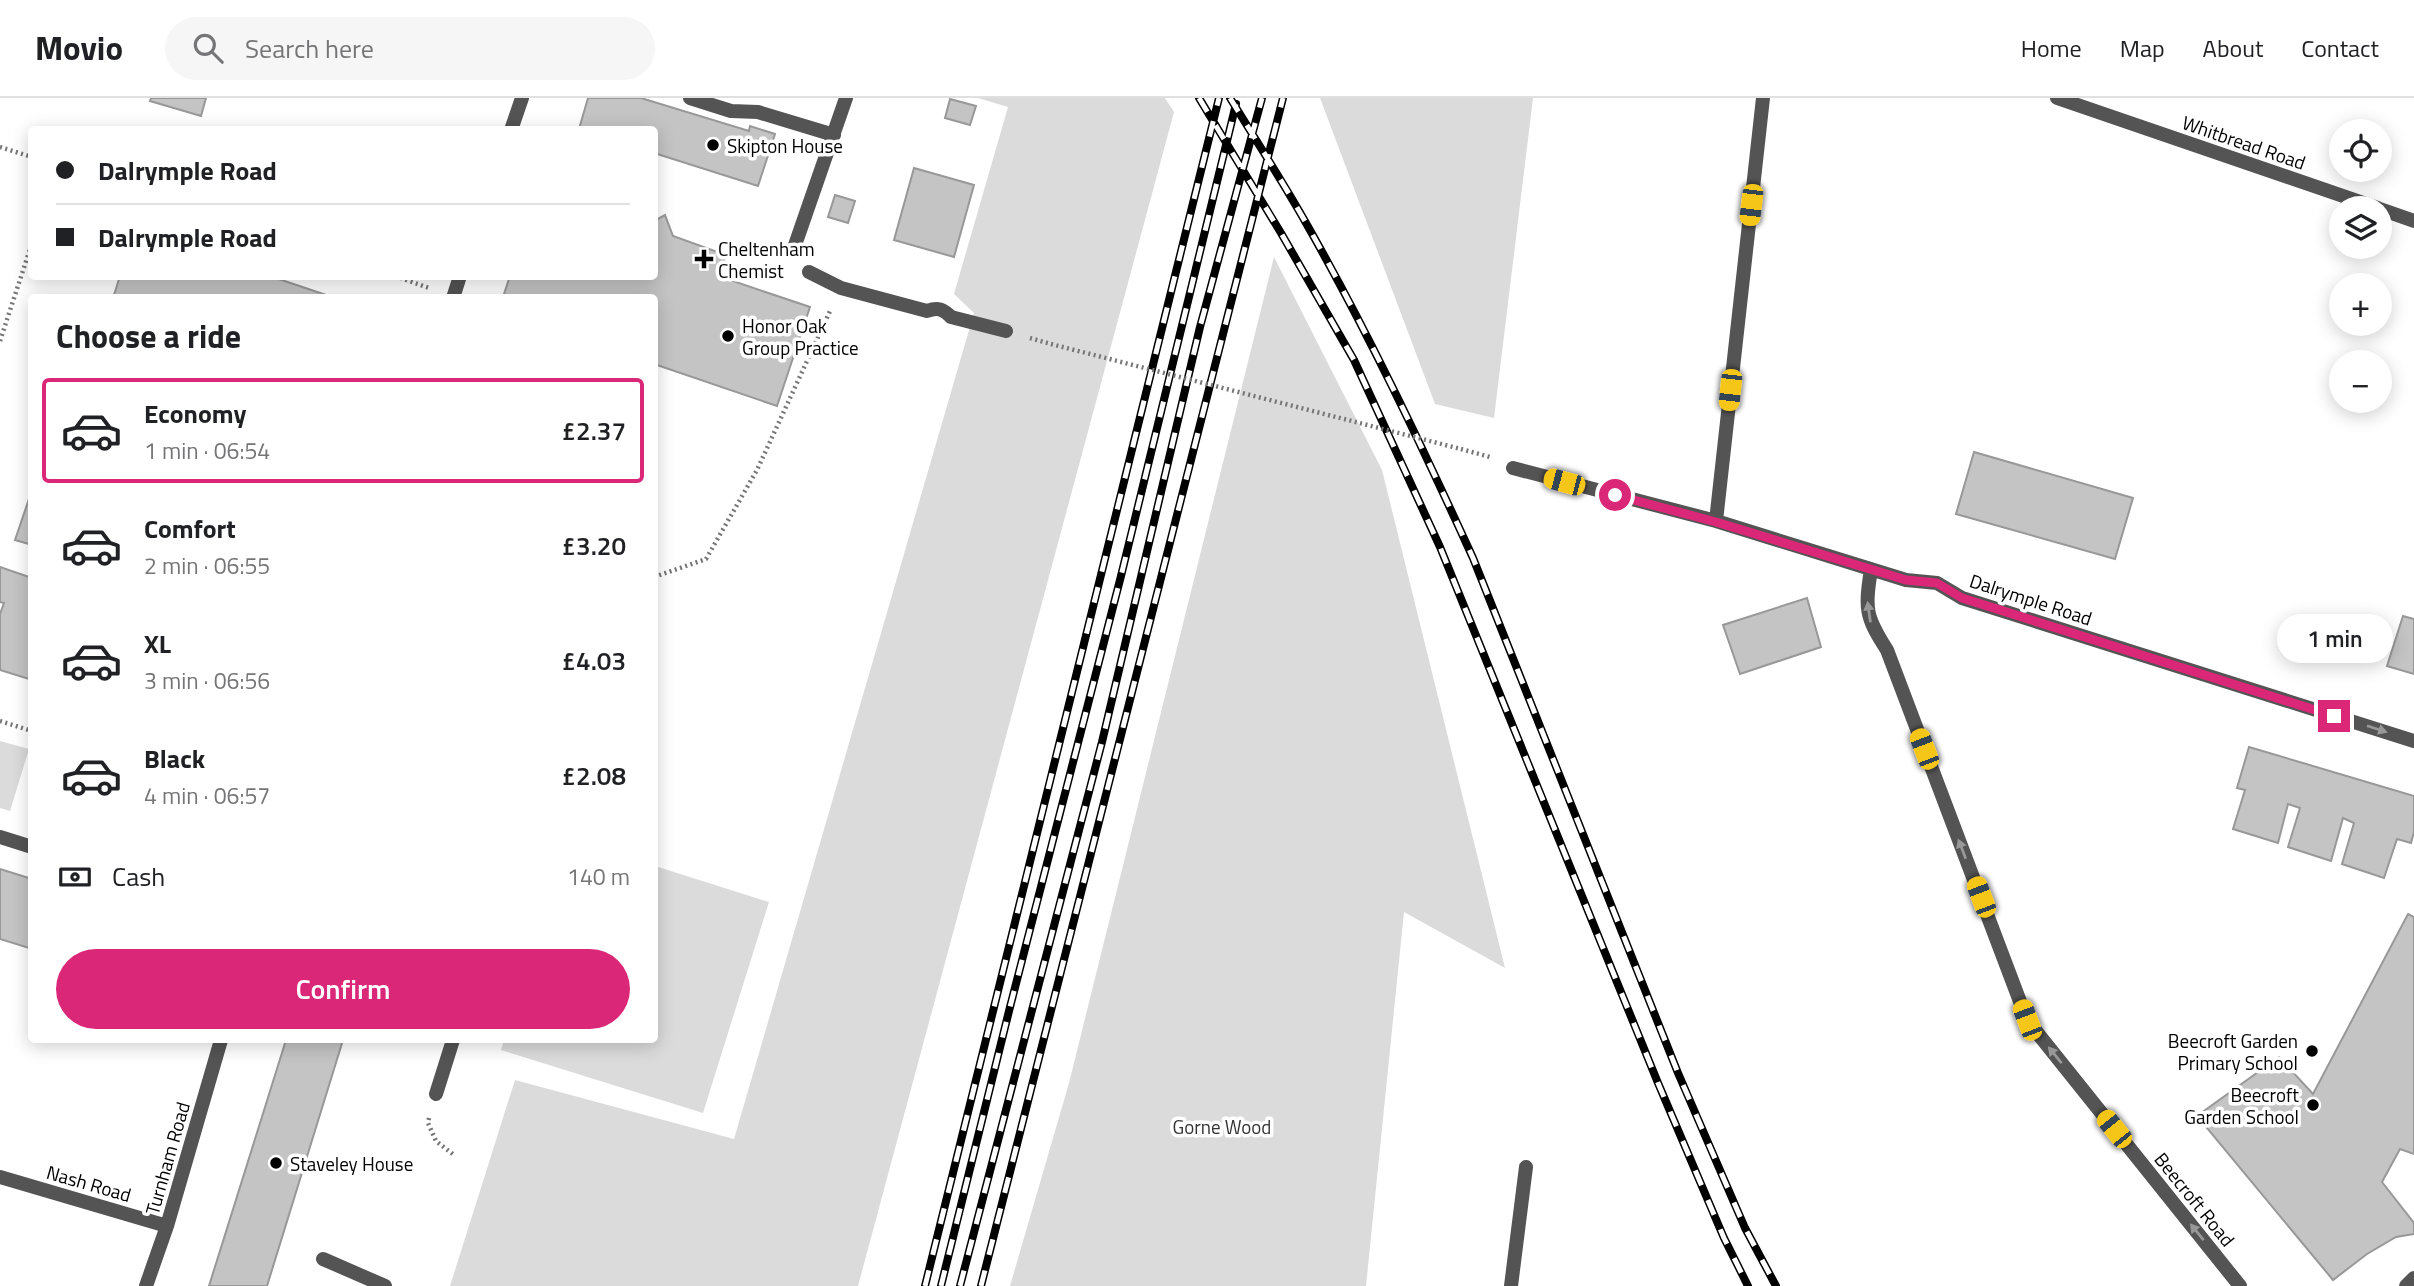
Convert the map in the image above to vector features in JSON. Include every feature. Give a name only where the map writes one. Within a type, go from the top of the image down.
[{"type":"street","points":[[512,126],[522,98]]},
{"type":"street","points":[[690,98],[731,111],[758,112],[834,135]]},
{"type":"street","points":[[794,248],[846,98]]},
{"type":"street","points":[[1716,522],[1763,98]]},
{"type":"street","name":"Whitbread Road","points":[[2057,98],[2341,196]]},
{"type":"street","name":"Whitbread Road","points":[[2392,213],[2414,220]]},
{"type":"street","points":[[809,272],[841,288],[927,311],[935,308],[944,310],[951,317],[1006,331]]},
{"type":"street","name":"Dalrymple Road","points":[[1513,468],[1716,522],[1906,580],[1937,583],[1962,598],[2414,741]]},
{"type":"street","name":"Beecroft Road","points":[[1871,569],[1867,598],[1870,624],[1887,650],[2027,1020],[2240,1286]]},
{"type":"street","points":[[0,837],[28,846]]},
{"type":"street","name":"Turnham Road","points":[[146,1286],[167,1226],[219,1043]]},
{"type":"street","points":[[436,1094],[452,1043]]},
{"type":"street","points":[[1511,1286],[1526,1167]]},
{"type":"street","name":"Nash Road","points":[[0,1177],[167,1226]]},
{"type":"street","points":[[323,1259],[385,1286]]},
{"type":"street","points":[[2406,1286],[2414,1278]]},
{"type":"path","points":[[0,147],[28,156]]},
{"type":"path","points":[[0,341],[28,255]]},
{"type":"path","points":[[407,280],[447,294]]},
{"type":"path","points":[[658,576],[706,559],[757,470],[841,288]]},
{"type":"path","points":[[1051,344],[1461,449]]},
{"type":"path","points":[[0,721],[28,730]]},
{"type":"path","points":[[436,1094],[428,1123],[436,1141],[454,1155]]},
{"type":"green space","points":[[978,98],[1165,98],[1174,112],[858,1286],[450,1286],[515,1080],[734,1139],[974,313],[954,294],[1008,107]]},
{"type":"green space","points":[[1320,98],[1533,98],[1494,418],[1435,404]]},
{"type":"green space","name":"Gorne Wood","points":[[1274,257],[1382,470],[1505,968],[1404,912],[1366,1286],[1010,1286],[1069,1083]]},
{"type":"green space","points":[[0,741],[28,749],[28,752],[10,811],[0,808]]},
{"type":"green space","points":[[658,867],[769,902],[703,1113],[501,1050],[503,1043],[658,1043]]},
{"type":"building","points":[[151,98],[206,98],[201,116],[150,101]]},
{"type":"building","name":"Skipton House","points":[[588,98],[641,98],[749,131],[750,126],[775,134],[758,186],[658,154],[658,126],[580,126]]},
{"type":"building","points":[[950,99],[976,106],[970,125],[945,118]]},
{"type":"building","points":[[914,168],[974,185],[954,257],[894,240]]},
{"type":"building","points":[[835,195],[855,201],[848,223],[828,217]]},
{"type":"building","name":"Honor Oak Group Practice","points":[[665,215],[673,236],[726,255],[718,276],[810,307],[777,406],[658,365],[658,294],[504,294],[509,280],[658,280],[658,219]]},
{"type":"building","points":[[119,280],[282,280],[323,294],[114,294]]},
{"type":"building","points":[[1974,452],[2133,498],[2115,559],[1956,514]]},
{"type":"building","points":[[28,502],[28,544],[15,540]]},
{"type":"building","points":[[0,567],[28,577],[28,679],[0,670],[0,614],[4,603],[0,602]]},
{"type":"building","points":[[1807,598],[1821,647],[1740,674],[1723,625]]},
{"type":"building","points":[[2403,616],[2414,619],[2414,674],[2387,666]]},
{"type":"building","points":[[2249,747],[2414,796],[2414,832],[2411,843],[2397,839],[2384,878],[2342,864],[2354,823],[2343,818],[2331,861],[2288,847],[2300,808],[2288,804],[2278,843],[2233,829],[2245,790],[2237,788]]},
{"type":"building","points":[[0,869],[28,878],[28,948],[0,939]]},
{"type":"building","name":"Beecroft Garden School","points":[[2408,914],[2414,917],[2414,1154],[2400,1149],[2382,1182],[2414,1223],[2414,1234],[2396,1237],[2367,1254],[2333,1280],[2197,1116],[2279,1057],[2313,1094]]},
{"type":"building","name":"Staveley House","points":[[285,1043],[342,1043],[267,1286],[209,1286]]},
{"type":"railway","points":[[1199,98],[1354,360],[1440,547],[1658,1083],[1724,1238],[1748,1286]]},
{"type":"railway","points":[[925,1286],[1219,98]]},
{"type":"railway","points":[[1230,98],[1293,201],[1348,300],[1473,558],[1678,1073],[1745,1228],[1776,1286]]},
{"type":"railway","points":[[960,1286],[1102,742],[1200,327],[1262,98]]},
{"type":"railway","points":[[981,1286],[1283,98]]},
{"type":"railway","points":[[941,1286],[1121,576],[1236,104]]},
{"type":"place","name":"Skipton House","points":[[713,145]]},
{"type":"place","name":"Cheltenham Chemist","points":[[704,259]]},
{"type":"place","name":"Honor Oak Group Practice","points":[[728,336]]},
{"type":"place","name":"Beecroft Garden Primary School","points":[[2312,1051]]},
{"type":"place","name":"Beecroft Garden School","points":[[2313,1105]]},
{"type":"place","name":"Staveley House","points":[[276,1163]]},
{"type":"route","points":[[1615,495],[1716,522],[1906,580],[1937,583],[1962,598],[2334,716]]}]
